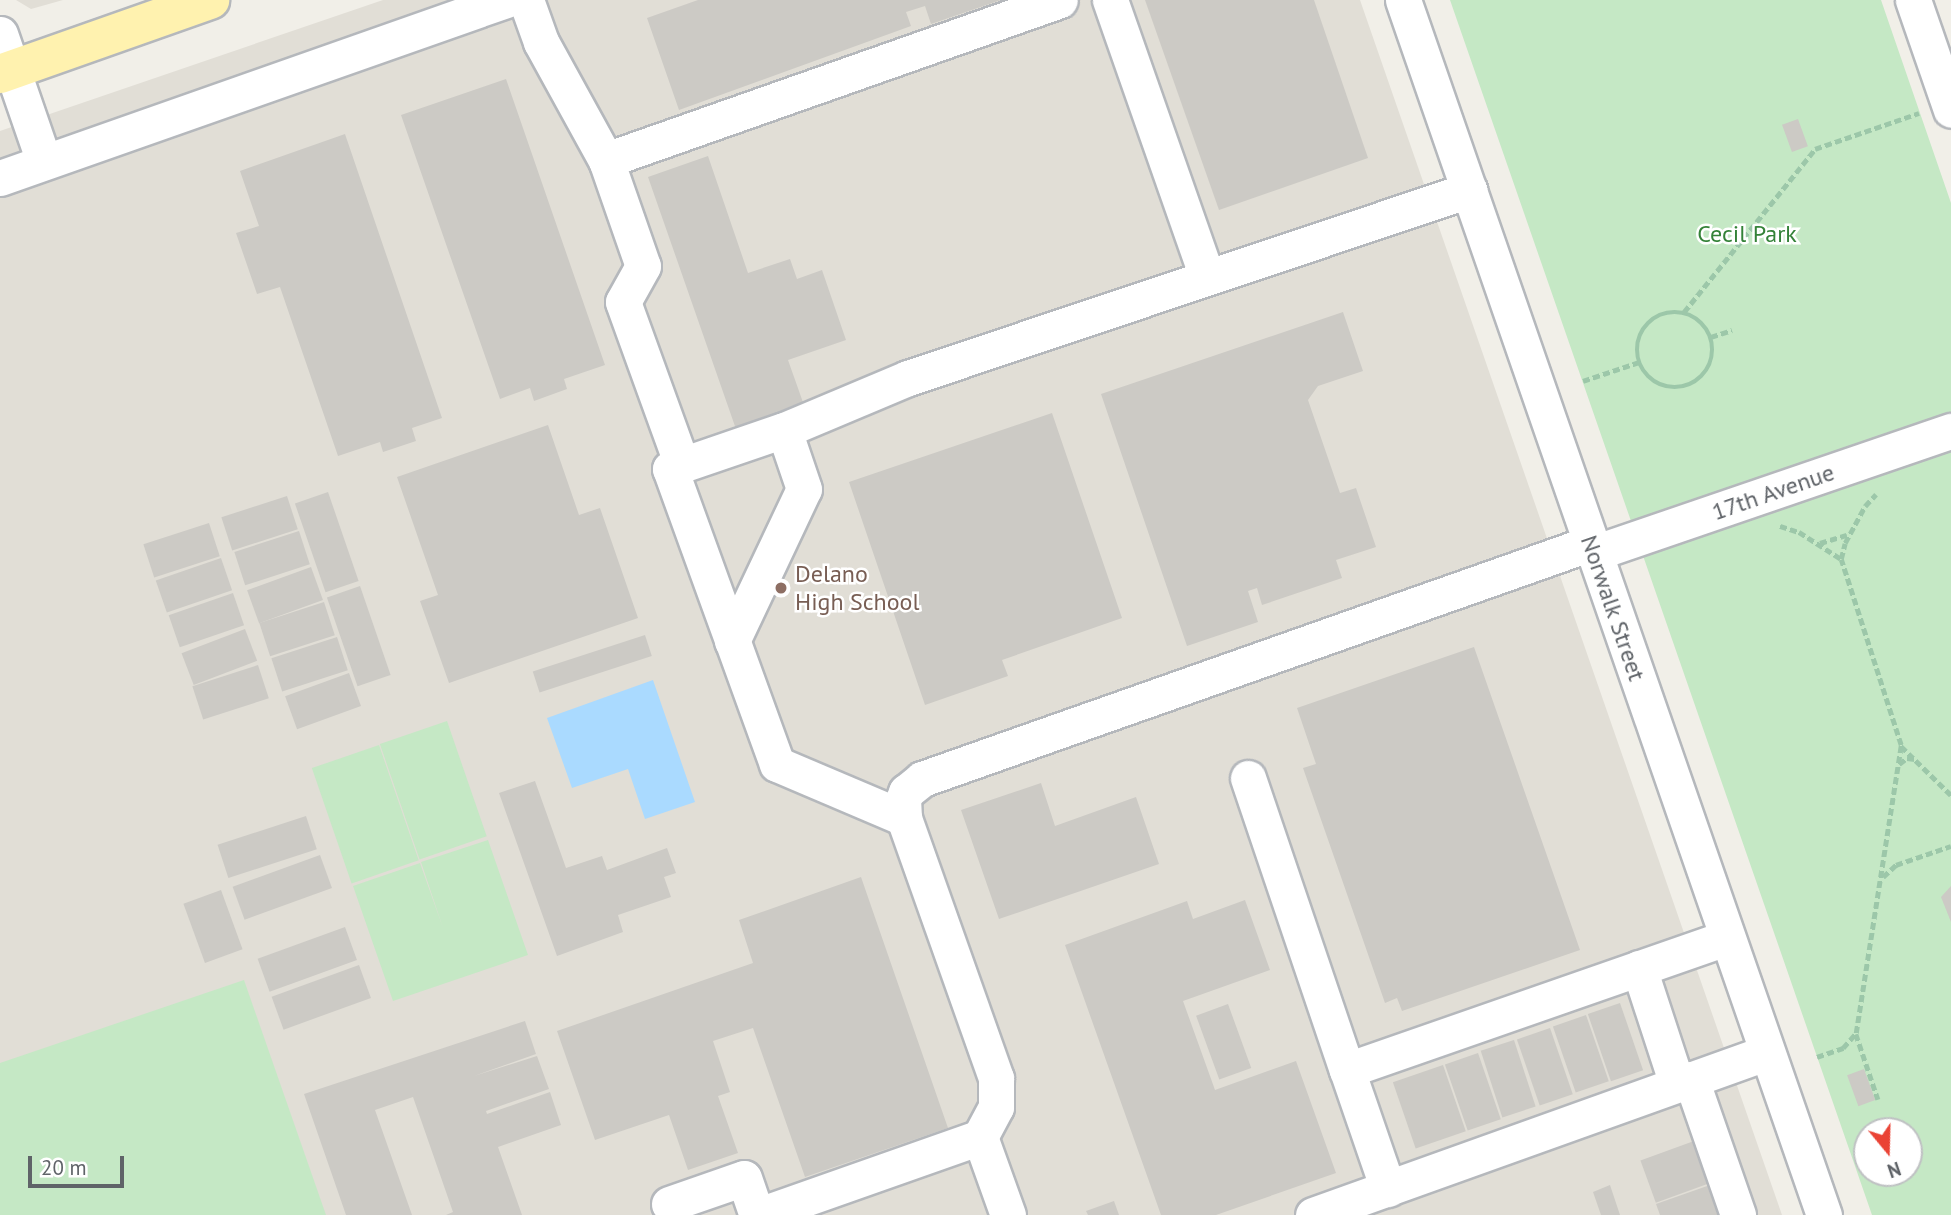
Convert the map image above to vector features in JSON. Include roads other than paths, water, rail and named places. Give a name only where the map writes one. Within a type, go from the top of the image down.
[{"type":"main road","points":[[4,59],[210,0]]},
{"type":"street","points":[[0,178],[506,0]]},
{"type":"street","points":[[526,0],[541,42],[606,160],[643,266],[623,302],[682,465]]},
{"type":"street","points":[[606,160],[1060,0]]},
{"type":"street","points":[[1110,0],[1207,277]]},
{"type":"street","name":"Norwalk Street","points":[[1404,0],[1824,1215]]},
{"type":"street","points":[[1913,0],[1935,111]]},
{"type":"street","points":[[4,59],[44,162]]},
{"type":"street","points":[[669,1204],[744,1178],[758,1215],[980,1137],[996,1107],[996,1078],[904,818],[777,764],[670,469],[784,430],[908,379],[1469,190]]},
{"type":"street","points":[[732,641],[804,489],[784,430]]},
{"type":"street","name":"17th Avenue","points":[[904,818],[903,800],[906,792],[922,779],[1592,548],[1951,431]]},
{"type":"street","points":[[1248,778],[1388,1189]]},
{"type":"street","points":[[1347,1070],[1727,938]]},
{"type":"street","points":[[1639,968],[1738,1215]]},
{"type":"street","points":[[1313,1215],[1767,1052]]},
{"type":"street","points":[[980,1137],[1008,1215]]},
{"type":"water","points":[[653,680],[695,802],[645,819],[628,769],[572,788],[547,718]]},
{"type":"place","name":"Delano High School","points":[[781,588]]},
{"type":"park label","name":"Cecil Park","points":[[1747,234]]}]
